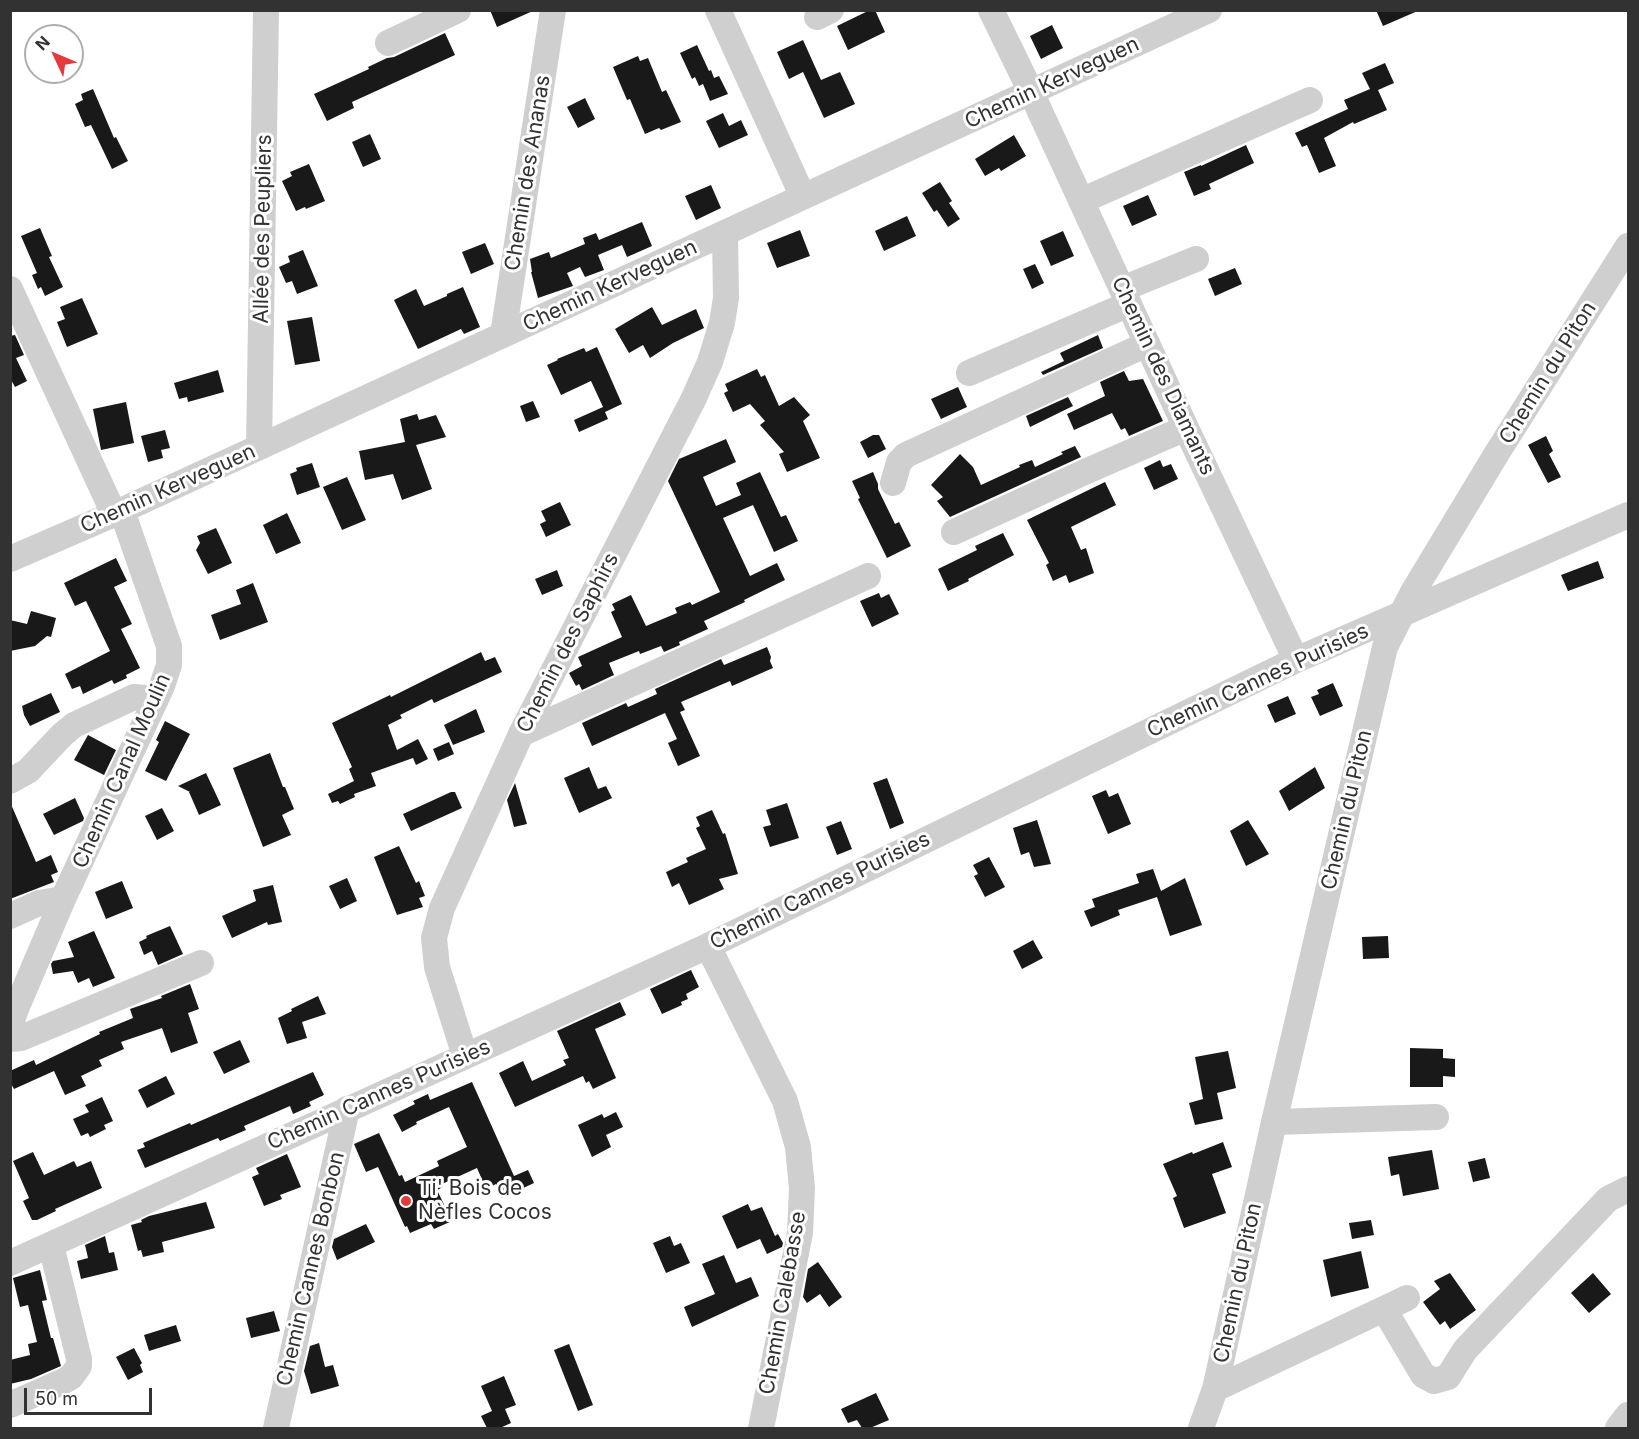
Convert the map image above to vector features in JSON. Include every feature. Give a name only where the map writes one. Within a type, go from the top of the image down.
[{"type":"street","name":"Allée des Peupliers","points":[[259,447],[266,10]]},
{"type":"street","points":[[388,43],[458,10]]},
{"type":"street","name":"Chemin des Ananas","points":[[503,335],[553,10]]},
{"type":"street","points":[[718,10],[803,197]]},
{"type":"street","name":"Chemin des Diamants","points":[[991,10],[1296,660]]},
{"type":"street","name":"Chemin Kerveguen","points":[[10,559],[118,512],[1209,10]]},
{"type":"street","points":[[1081,201],[1310,100]]},
{"type":"street","name":"Chemin des Saphirs","points":[[465,1056],[437,967],[434,938],[441,908],[521,734],[693,400],[710,362],[722,323],[726,298],[725,233]]},
{"type":"street","name":"Chemin du Piton","points":[[1201,1428],[1215,1389],[1274,1122],[1385,647],[1401,615],[1497,453],[1629,246]]},
{"type":"street","points":[[969,373],[1196,259]]},
{"type":"street","name":"Chemin Canal Moulin","points":[[10,289],[118,512],[169,646],[170,656],[166,676],[63,899],[15,1009],[10,1026]]},
{"type":"street","points":[[893,483],[898,462],[906,455],[1147,344]]},
{"type":"street","points":[[954,532],[1186,428]]},
{"type":"street","name":"Chemin Cannes Purisies","points":[[10,1263],[708,946],[1296,660],[1629,515]]},
{"type":"street","points":[[521,734],[868,576]]},
{"type":"street","points":[[10,781],[28,771],[74,725],[134,697],[156,699]]},
{"type":"street","points":[[10,916],[39,903],[63,899]]},
{"type":"street","name":"Chemin Calebasse","points":[[708,946],[785,1101],[798,1147],[802,1188],[800,1233],[761,1428]]},
{"type":"street","points":[[10,1039],[21,1038],[201,963]]},
{"type":"street","name":"Chemin Cannes Bonbon","points":[[276,1428],[347,1109]]},
{"type":"street","points":[[1274,1122],[1436,1118]]},
{"type":"street","points":[[1215,1389],[1396,1303],[1423,1375],[1434,1381],[1448,1377],[1465,1350],[1608,1199],[1622,1190],[1629,1189]]},
{"type":"street","points":[[10,1405],[64,1381],[71,1377],[79,1366],[51,1245]]},
{"type":"street","points":[[1618,1428],[1629,1415]]},
{"type":"building","points":[[490,10],[535,10],[497,27]]},
{"type":"building","points":[[870,10],[875,10],[885,32],[848,50],[837,26]]},
{"type":"building","points":[[1376,10],[1420,10],[1383,26]]},
{"type":"building","points":[[1052,25],[1063,48],[1041,59],[1030,36]]},
{"type":"building","points":[[445,33],[455,55],[352,102],[354,108],[327,121],[314,94],[369,69],[368,67],[387,58],[394,57]]},
{"type":"building","points":[[803,40],[821,80],[840,72],[855,104],[824,118],[803,72],[789,79],[777,52]]},
{"type":"building","points":[[697,45],[709,71],[711,70],[714,78],[719,76],[728,94],[710,101],[703,84],[699,86],[695,77],[692,79],[680,53]]},
{"type":"building","points":[[638,56],[640,61],[648,58],[662,92],[666,90],[681,122],[645,134],[613,67]]},
{"type":"building","points":[[1385,63],[1394,83],[1378,90],[1387,110],[1354,124],[1353,122],[1324,138],[1336,166],[1319,173],[1307,145],[1302,147],[1295,133],[1348,109],[1344,100],[1370,89],[1362,73]]},
{"type":"building","points":[[93,89],[114,138],[116,137],[128,161],[112,169],[91,125],[85,127],[75,104],[83,100],[81,94]]},
{"type":"building","points":[[585,98],[595,119],[578,128],[567,107]]},
{"type":"building","points":[[723,113],[729,126],[741,120],[748,135],[719,148],[706,121]]},
{"type":"building","points":[[370,134],[381,159],[363,167],[352,142]]},
{"type":"building","points":[[1014,135],[1026,156],[1001,171],[999,168],[985,176],[975,159]]},
{"type":"building","points":[[1246,145],[1254,163],[1209,184],[1211,189],[1194,196],[1184,172]]},
{"type":"building","points":[[309,164],[325,201],[296,211],[282,181],[292,176],[290,172]]},
{"type":"building","points":[[940,182],[952,201],[949,203],[960,219],[948,227],[937,210],[934,212],[922,193]]},
{"type":"building","points":[[711,185],[721,208],[696,220],[685,196]]},
{"type":"building","points":[[1148,195],[1157,215],[1132,226],[1123,206]]},
{"type":"building","points":[[907,216],[916,236],[884,251],[875,231]]},
{"type":"building","points":[[642,222],[652,246],[627,257],[622,245],[598,255],[604,270],[585,277],[580,267],[567,273],[573,286],[538,298],[530,259],[549,252],[551,258],[585,244],[583,238],[596,233],[599,240]]},
{"type":"building","points":[[40,228],[52,256],[49,257],[63,287],[45,296],[41,287],[38,289],[32,275],[37,273],[21,236]]},
{"type":"building","points":[[800,230],[810,256],[777,268],[767,243]]},
{"type":"building","points":[[1063,231],[1074,256],[1051,266],[1040,241]]},
{"type":"building","points":[[485,243],[494,264],[471,274],[462,252]]},
{"type":"building","points":[[303,250],[318,286],[297,294],[292,281],[286,283],[279,267],[290,262],[288,256]]},
{"type":"building","points":[[1035,264],[1044,283],[1032,289],[1023,269]]},
{"type":"building","points":[[1235,268],[1242,284],[1215,296],[1208,279]]},
{"type":"building","points":[[463,287],[480,327],[464,334],[461,329],[418,349],[394,300],[416,289],[424,306]]},
{"type":"building","points":[[82,298],[98,334],[67,347],[57,322],[65,319],[60,307]]},
{"type":"building","points":[[652,307],[662,325],[696,309],[704,328],[673,343],[650,358],[643,345],[629,353],[615,329]]},
{"type":"building","points":[[312,317],[320,361],[295,365],[287,321]]},
{"type":"building","points":[[15,335],[24,355],[16,358],[27,381],[15,387],[10,378],[10,336]]},
{"type":"building","points":[[1098,335],[1103,348],[1043,375],[1041,372],[1064,361],[1060,353]]},
{"type":"building","points":[[597,347],[622,404],[605,412],[608,419],[579,432],[574,420],[603,407],[591,381],[561,395],[547,365],[584,348],[586,352]]},
{"type":"building","points":[[757,369],[761,377],[765,375],[779,406],[794,397],[810,415],[803,421],[820,458],[787,472],[779,454],[784,452],[760,425],[765,421],[750,404],[733,412],[724,393],[728,391],[725,384]]},
{"type":"building","points":[[218,370],[224,392],[188,402],[187,397],[179,399],[174,383]]},
{"type":"building","points":[[1124,371],[1129,381],[1143,379],[1163,421],[1129,436],[1125,428],[1121,430],[1112,413],[1074,430],[1067,414],[1105,396],[1100,382]]},
{"type":"building","points":[[958,387],[967,407],[941,419],[931,399]]},
{"type":"building","points":[[1068,397],[1073,406],[1030,427],[1026,416]]},
{"type":"building","points":[[533,401],[540,417],[526,422],[520,406]]},
{"type":"building","points":[[126,402],[134,443],[101,450],[93,409]]},
{"type":"building","points":[[417,414],[419,420],[436,415],[446,437],[416,445],[432,489],[402,500],[393,474],[365,480],[359,451],[405,442],[400,419]]},
{"type":"building","points":[[165,430],[170,448],[161,450],[163,458],[148,462],[141,436]]},
{"type":"building","points":[[873,435],[879,435],[886,449],[868,458],[860,442]]},
{"type":"building","points":[[1546,436],[1553,451],[1549,454],[1561,477],[1548,483],[1528,445]]},
{"type":"building","points":[[726,439],[736,462],[703,477],[716,506],[741,495],[736,483],[760,472],[781,517],[786,515],[798,541],[774,552],[753,505],[723,518],[750,576],[777,563],[785,580],[704,621],[708,629],[679,642],[680,645],[664,652],[661,646],[640,654],[639,651],[609,663],[614,675],[582,690],[579,684],[576,686],[569,673],[582,666],[578,657],[622,637],[611,612],[615,610],[612,604],[631,595],[646,626],[677,613],[675,608],[690,602],[692,605],[720,592],[668,481],[679,459]]},
{"type":"building","points":[[1075,446],[1081,457],[950,517],[937,501],[943,497],[931,485],[960,454],[973,467],[981,485],[1032,460],[1035,467]]},
{"type":"building","points":[[1160,460],[1163,467],[1171,464],[1178,479],[1154,490],[1144,468]]},
{"type":"building","points":[[312,463],[320,487],[297,495],[290,474],[297,471],[296,468]]},
{"type":"building","points":[[873,472],[878,489],[895,524],[899,522],[911,546],[887,558],[858,499],[860,498],[852,481]]},
{"type":"building","points":[[347,477],[366,520],[342,530],[323,487]]},
{"type":"building","points":[[1105,482],[1116,505],[1071,527],[1081,550],[1086,548],[1094,573],[1069,583],[1066,575],[1053,581],[1046,565],[1049,563],[1027,520]]},
{"type":"building","points":[[560,502],[571,525],[546,537],[540,524],[546,521],[541,511]]},
{"type":"building","points":[[287,513],[301,543],[276,554],[263,525]]},
{"type":"building","points":[[216,528],[232,563],[208,574],[196,550],[200,543],[197,536]]},
{"type":"building","points":[[1003,533],[1014,555],[948,591],[938,569],[977,550],[975,546]]},
{"type":"building","points":[[116,558],[127,581],[114,587],[132,624],[121,629],[140,668],[114,684],[112,680],[83,694],[80,686],[72,689],[65,674],[110,651],[86,601],[75,606],[64,583]]},
{"type":"building","points":[[1598,561],[1604,578],[1568,591],[1561,575]]},
{"type":"building","points":[[557,570],[563,586],[542,595],[535,579]]},
{"type":"building","points":[[253,583],[268,622],[220,640],[211,615],[241,604],[236,590]]},
{"type":"building","points":[[879,593],[881,598],[889,594],[899,614],[872,627],[860,601]]},
{"type":"building","points":[[31,611],[56,618],[51,637],[47,636],[35,646],[10,651],[10,620],[27,624]]},
{"type":"building","points":[[767,647],[773,668],[732,686],[730,681],[681,702],[685,710],[680,712],[700,756],[678,766],[668,743],[677,739],[665,713],[592,746],[582,723],[626,703],[628,707],[657,694],[655,689],[721,659],[724,665]]},
{"type":"building","points":[[481,652],[485,661],[495,657],[502,672],[434,703],[432,699],[400,715],[402,718],[388,725],[397,750],[418,739],[428,759],[416,765],[413,758],[371,773],[376,786],[354,794],[355,797],[340,804],[338,801],[332,803],[328,794],[354,781],[349,769],[352,767],[332,723],[390,695],[391,697]]},
{"type":"building","points":[[1333,683],[1343,706],[1320,716],[1311,697],[1319,694],[1317,690]]},
{"type":"building","points":[[51,693],[60,712],[30,726],[22,706]]},
{"type":"building","points":[[1288,696],[1296,714],[1275,723],[1267,705]]},
{"type":"building","points":[[476,709],[485,732],[453,745],[444,725]]},
{"type":"building","points":[[165,721],[190,734],[166,781],[145,771],[159,742],[156,740]]},
{"type":"building","points":[[88,735],[116,750],[104,775],[74,760]]},
{"type":"building","points":[[449,742],[454,754],[438,761],[433,749]]},
{"type":"building","points":[[270,753],[294,809],[282,815],[291,835],[263,847],[233,768]]},
{"type":"building","points":[[589,767],[598,789],[606,786],[612,798],[579,813],[564,778]]},
{"type":"building","points":[[1315,767],[1325,788],[1289,811],[1279,791]]},
{"type":"building","points":[[206,773],[221,805],[199,815],[190,792],[178,786]]},
{"type":"building","points":[[887,778],[904,823],[890,829],[873,783]]},
{"type":"building","points":[[515,783],[527,824],[514,827],[507,800]]},
{"type":"building","points":[[1106,790],[1109,797],[1118,793],[1131,824],[1108,834],[1092,796]]},
{"type":"building","points":[[455,792],[462,808],[411,831],[403,814]]},
{"type":"building","points":[[75,798],[84,818],[83,821],[54,835],[43,814]]},
{"type":"building","points":[[10,802],[36,862],[51,855],[58,872],[51,875],[54,882],[10,899]]},
{"type":"building","points":[[787,803],[799,838],[770,847],[763,827],[771,825],[766,810]]},
{"type":"building","points":[[162,808],[174,831],[157,840],[145,816]]},
{"type":"building","points":[[712,810],[723,834],[725,833],[738,874],[719,879],[724,889],[689,905],[679,883],[672,887],[666,872],[688,862],[686,858],[706,849],[696,828],[700,826],[696,817]]},
{"type":"building","points":[[1037,820],[1051,864],[1034,867],[1029,852],[1021,855],[1013,828]]},
{"type":"building","points":[[1248,820],[1269,854],[1246,866],[1230,831]]},
{"type":"building","points":[[841,821],[852,849],[837,855],[826,827]]},
{"type":"building","points":[[399,846],[416,883],[419,881],[425,896],[419,898],[423,907],[397,915],[374,857]]},
{"type":"building","points":[[989,857],[1005,887],[985,897],[974,876],[978,874],[973,865]]},
{"type":"building","points":[[1153,869],[1161,891],[1185,878],[1202,925],[1170,936],[1157,897],[1118,910],[1120,915],[1091,927],[1084,911],[1095,907],[1092,899],[1139,883],[1136,874]]},
{"type":"building","points":[[347,878],[357,901],[340,909],[329,886]]},
{"type":"building","points":[[122,881],[133,908],[106,919],[95,892]]},
{"type":"building","points":[[273,885],[282,922],[268,925],[267,922],[232,938],[222,916],[256,901],[253,890]]},
{"type":"building","points":[[170,926],[183,954],[158,965],[152,951],[144,955],[139,942],[147,938],[146,936]]},
{"type":"building","points":[[94,931],[115,978],[93,987],[89,978],[78,983],[73,971],[53,974],[51,964],[53,961],[74,957],[68,942]]},
{"type":"building","points":[[1388,936],[1389,958],[1363,959],[1362,937]]},
{"type":"building","points":[[1033,940],[1043,958],[1022,969],[1013,951]]},
{"type":"building","points":[[691,970],[699,987],[686,994],[688,999],[681,1002],[682,1005],[662,1014],[650,989]]},
{"type":"building","points":[[190,984],[199,1009],[188,1013],[198,1043],[171,1053],[162,1028],[121,1042],[124,1049],[99,1060],[102,1066],[81,1076],[86,1086],[65,1095],[54,1071],[14,1089],[10,1082],[10,1071],[34,1060],[36,1065],[100,1034],[99,1032],[133,1018],[130,1009],[162,998],[161,996]]},
{"type":"building","points":[[318,996],[326,1014],[302,1022],[307,1038],[287,1044],[278,1018]]},
{"type":"building","points":[[620,1002],[626,1015],[595,1029],[616,1078],[593,1089],[589,1081],[586,1083],[583,1076],[515,1107],[499,1073],[523,1061],[532,1081],[566,1065],[563,1060],[569,1058],[557,1031]]},
{"type":"building","points":[[240,1040],[250,1062],[224,1074],[213,1052]]},
{"type":"building","points":[[1410,1048],[1443,1049],[1443,1058],[1455,1059],[1455,1077],[1443,1076],[1443,1087],[1410,1087]]},
{"type":"building","points":[[1228,1051],[1236,1088],[1217,1093],[1223,1119],[1195,1125],[1189,1103],[1203,1099],[1195,1057]]},
{"type":"building","points":[[313,1072],[324,1095],[309,1102],[311,1106],[293,1114],[290,1106],[244,1126],[246,1130],[220,1141],[218,1138],[145,1168],[137,1150],[145,1147],[143,1143],[190,1123],[191,1125]]},
{"type":"building","points":[[166,1076],[175,1094],[147,1108],[138,1090]]},
{"type":"building","points":[[472,1082],[514,1176],[528,1170],[534,1183],[502,1198],[496,1184],[486,1189],[477,1168],[442,1184],[443,1187],[437,1190],[452,1221],[434,1229],[431,1224],[410,1233],[407,1226],[405,1227],[378,1167],[366,1172],[354,1144],[379,1133],[399,1176],[402,1175],[405,1182],[439,1166],[437,1161],[467,1147],[449,1107],[416,1122],[417,1124],[402,1132],[393,1115],[415,1104],[413,1101],[428,1094],[430,1100]]},
{"type":"building","points":[[102,1097],[113,1121],[104,1125],[106,1129],[90,1137],[88,1133],[81,1136],[73,1119],[89,1112],[85,1105]]},
{"type":"building","points":[[616,1112],[623,1127],[606,1135],[611,1147],[592,1157],[578,1125],[602,1114],[604,1118]]},
{"type":"building","points":[[1223,1142],[1232,1167],[1212,1174],[1226,1213],[1184,1228],[1173,1198],[1177,1196],[1163,1164]]},
{"type":"building","points":[[1432,1150],[1439,1189],[1403,1196],[1399,1174],[1391,1176],[1388,1157]]},
{"type":"building","points":[[33,1152],[44,1175],[74,1161],[77,1167],[91,1161],[102,1188],[55,1209],[56,1211],[37,1220],[32,1220],[23,1201],[29,1198],[13,1161]]},
{"type":"building","points":[[287,1154],[301,1187],[280,1195],[282,1199],[264,1206],[252,1177],[259,1174],[256,1168]]},
{"type":"building","points":[[1485,1158],[1490,1178],[1473,1182],[1468,1162]]},
{"type":"building","points":[[206,1202],[215,1228],[162,1242],[164,1252],[143,1257],[141,1250],[138,1251],[131,1225],[142,1222],[141,1220],[149,1216]]},
{"type":"building","points":[[748,1204],[751,1211],[762,1207],[775,1236],[778,1234],[783,1243],[782,1247],[767,1254],[760,1239],[737,1249],[722,1216]]},
{"type":"building","points":[[1371,1220],[1374,1235],[1352,1239],[1349,1223]]},
{"type":"building","points":[[366,1224],[375,1242],[337,1260],[332,1247],[334,1239]]},
{"type":"building","points":[[105,1236],[109,1253],[114,1252],[118,1270],[81,1279],[77,1261],[88,1258],[85,1245]]},
{"type":"building","points":[[670,1236],[674,1246],[681,1243],[690,1263],[666,1273],[653,1243]]},
{"type":"building","points":[[1361,1251],[1369,1288],[1331,1297],[1323,1260]]},
{"type":"building","points":[[724,1255],[736,1283],[751,1277],[759,1296],[692,1327],[684,1307],[715,1294],[702,1264]]},
{"type":"building","points":[[818,1262],[842,1297],[829,1307],[820,1294],[807,1303],[803,1297],[808,1269]]},
{"type":"building","points":[[40,1270],[47,1300],[42,1301],[61,1366],[31,1379],[10,1384],[10,1360],[30,1355],[28,1344],[37,1342],[28,1305],[20,1307],[13,1278]]},
{"type":"building","points":[[1450,1273],[1476,1310],[1450,1329],[1445,1321],[1440,1325],[1423,1302],[1440,1289],[1434,1281]]},
{"type":"building","points":[[1593,1273],[1611,1294],[1589,1313],[1571,1293]]},
{"type":"building","points":[[274,1311],[280,1331],[251,1338],[246,1318]]},
{"type":"building","points":[[176,1325],[181,1341],[149,1351],[144,1335]]},
{"type":"building","points":[[319,1343],[325,1367],[333,1365],[339,1386],[311,1394],[304,1371],[310,1346]]},
{"type":"building","points":[[569,1344],[593,1405],[578,1411],[554,1350]]},
{"type":"building","points":[[134,1348],[142,1363],[140,1365],[143,1372],[128,1380],[116,1357]]},
{"type":"building","points":[[504,1376],[516,1405],[505,1409],[511,1423],[500,1428],[487,1428],[481,1416],[492,1411],[481,1386]]},
{"type":"building","points":[[876,1393],[889,1420],[870,1428],[862,1428],[857,1420],[848,1423],[841,1409]]},
{"type":"place","name":"Ti' Bois de Nèfles Cocos","points":[[406,1201]]}]
